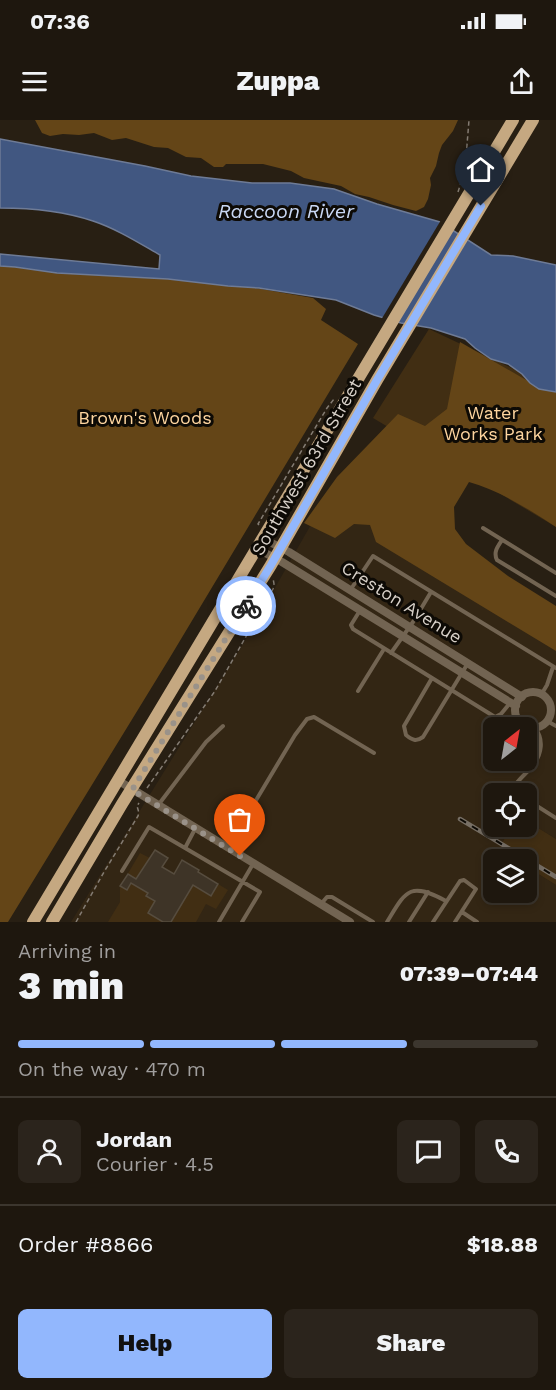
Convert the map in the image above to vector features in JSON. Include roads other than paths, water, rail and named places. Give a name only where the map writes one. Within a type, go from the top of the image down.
[{"type":"main road","name":"Southwest 63rd Street","points":[[33,922],[119,781],[260,537],[513,120]]},
{"type":"main road","name":"Southwest 63rd Street","points":[[52,922],[137,793],[377,380],[533,120]]},
{"type":"street","name":"Creston Avenue","points":[[260,537],[277,553],[360,611],[513,705]]},
{"type":"street","name":"Creston Avenue","points":[[277,553],[351,590],[522,697]]},
{"type":"street","points":[[517,717],[513,705],[529,693],[541,694],[551,707],[551,713],[547,721],[537,727]]},
{"type":"street","points":[[119,781],[350,922]]},
{"type":"lane","points":[[483,528],[556,573]]},
{"type":"lane","points":[[502,540],[496,550],[497,560],[556,596]]},
{"type":"lane","points":[[351,590],[373,556],[555,668],[541,694]]},
{"type":"lane","points":[[391,653],[414,622],[431,592]]},
{"type":"lane","points":[[360,611],[351,625],[353,629],[384,649],[495,717],[513,705]]},
{"type":"lane","points":[[358,691],[384,649]]},
{"type":"lane","points":[[432,678],[404,726],[405,735],[412,740],[423,737],[469,662]]},
{"type":"lane","points":[[227,848],[307,719],[314,717],[374,753]]},
{"type":"lane","points":[[547,721],[556,726]]},
{"type":"lane","points":[[158,805],[206,742],[223,726]]},
{"type":"lane","points":[[537,730],[541,743],[537,758]]},
{"type":"lane","points":[[517,783],[528,771]]},
{"type":"lane","points":[[537,806],[556,818]]},
{"type":"lane","points":[[122,872],[149,826],[260,892],[242,922]]},
{"type":"lane","points":[[184,848],[196,828]]},
{"type":"lane","points":[[219,922],[253,864]]},
{"type":"lane","points":[[433,922],[461,880],[464,880],[476,890],[455,922]]},
{"type":"lane","points":[[409,922],[428,892]]},
{"type":"lane","points":[[387,922],[403,896],[408,893],[428,892],[446,901]]},
{"type":"lane","points":[[321,905],[327,897],[332,897],[373,922]]},
{"type":"lane","points":[[462,912],[477,922]]},
{"type":"water","name":"Raccoon River","points":[[0,139],[191,176],[252,183],[290,183],[334,189],[440,222],[491,255],[513,256],[556,265],[556,392],[539,389],[508,364],[491,359],[465,339],[431,328],[374,315],[336,300],[259,288],[168,279],[57,273],[0,266],[0,254],[159,269],[160,255],[128,236],[93,221],[47,211],[0,208]]},
{"type":"railway","points":[[460,819],[556,877]]},
{"type":"park label","name":"Brown's Woods","points":[[145,417]]},
{"type":"park label","name":"Water Works Park","points":[[493,422]]}]
